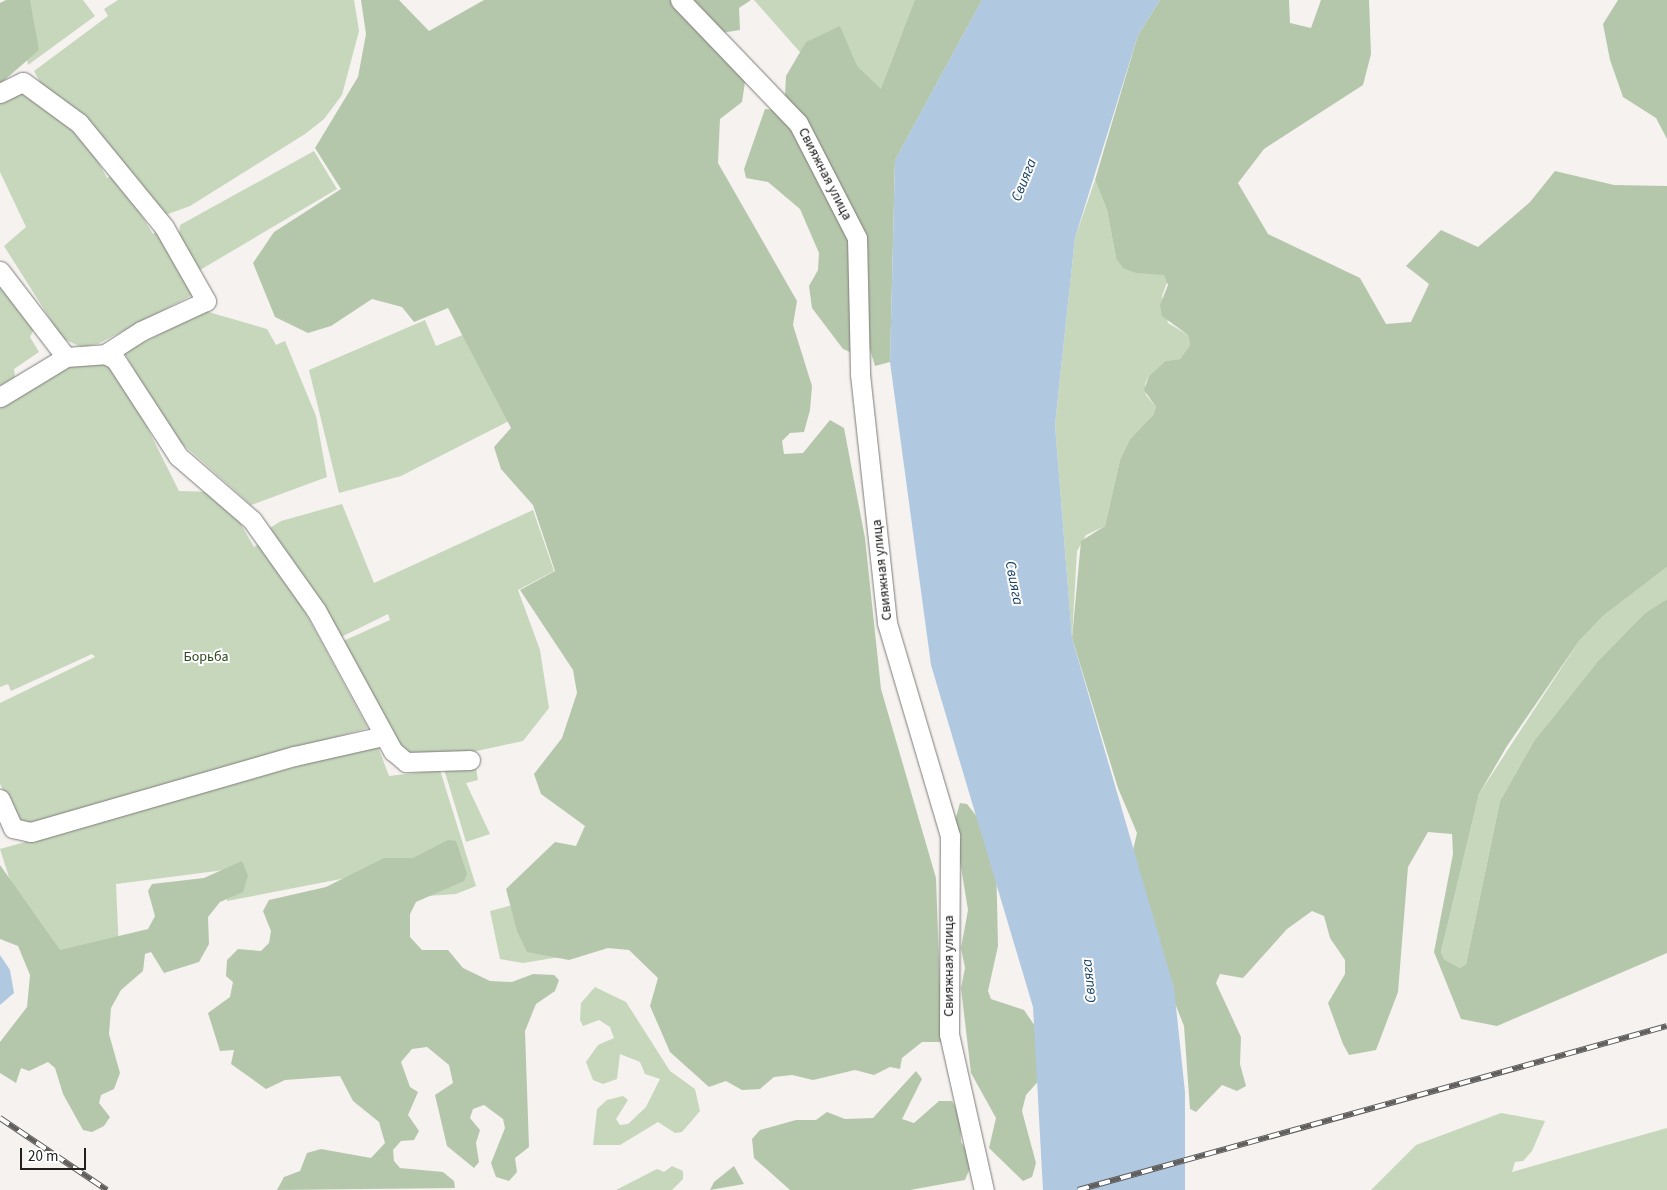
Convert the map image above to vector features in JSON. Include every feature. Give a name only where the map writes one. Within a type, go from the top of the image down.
[{"type":"street","name":"Свияжная улица","points":[[680,0],[798,123],[857,238],[860,374],[887,623],[950,836],[949,1034],[984,1190]]},
{"type":"street","points":[[0,93],[23,82],[84,127],[164,227],[206,301],[140,331],[105,354],[66,357],[0,397]]},
{"type":"street","points":[[0,271],[66,357]]},
{"type":"street","points":[[105,354],[122,366],[178,456],[252,520],[272,547],[316,610],[383,736],[406,762],[470,760]]},
{"type":"street","points":[[0,799],[13,828],[32,832],[294,756],[383,736]]},
{"type":"green space","points":[[6,0],[30,0],[39,50],[0,84],[0,3]]},
{"type":"green space","points":[[17,0],[83,0],[95,16],[28,65]]},
{"type":"green space","points":[[118,0],[354,0],[359,31],[342,95],[324,119],[305,134],[190,206],[160,217],[42,86],[34,71],[108,16],[104,9]]},
{"type":"green space","points":[[361,0],[399,0],[429,31],[484,0],[672,0],[745,82],[742,102],[720,119],[718,163],[797,301],[793,325],[812,386],[810,410],[804,432],[790,433],[782,441],[784,454],[803,453],[830,420],[844,428],[865,538],[881,689],[936,878],[942,1042],[922,1042],[902,1058],[900,1069],[890,1067],[874,1075],[855,1070],[813,1080],[792,1075],[774,1077],[760,1089],[742,1090],[726,1081],[709,1087],[670,1052],[650,1006],[658,978],[629,950],[608,948],[569,960],[527,952],[517,931],[506,889],[555,842],[576,846],[585,826],[541,794],[534,774],[562,738],[577,693],[573,670],[520,590],[555,571],[533,505],[501,469],[494,447],[511,428],[448,308],[414,322],[402,307],[372,299],[331,326],[308,333],[275,317],[253,263],[274,232],[341,189],[315,148],[358,77],[366,34]]},
{"type":"green space","points":[[692,0],[751,0],[739,8],[740,30],[721,33]]},
{"type":"green space","points":[[754,0],[982,0],[895,160]]},
{"type":"green space","points":[[915,0],[982,0],[895,160],[890,362],[875,366],[869,346],[868,247],[820,146],[785,96],[786,76],[806,42],[840,26],[857,66],[881,89]]},
{"type":"green space","points":[[1160,0],[1289,0],[1290,23],[1311,28],[1321,0],[1369,0],[1371,54],[1363,85],[1264,149],[1238,183],[1268,234],[1360,278],[1386,324],[1411,322],[1429,284],[1406,266],[1441,230],[1478,247],[1530,202],[1555,171],[1614,185],[1667,186],[1667,567],[1603,616],[1579,641],[1507,746],[1479,794],[1441,952],[1444,959],[1460,968],[1466,964],[1500,801],[1534,741],[1599,660],[1645,613],[1667,599],[1667,953],[1497,1026],[1461,1019],[1434,952],[1453,854],[1452,834],[1428,832],[1408,867],[1398,992],[1376,1050],[1349,1055],[1343,1044],[1328,1003],[1345,974],[1345,960],[1330,938],[1324,916],[1312,911],[1287,929],[1243,978],[1220,974],[1216,983],[1241,1037],[1240,1064],[1246,1086],[1237,1091],[1222,1085],[1196,1112],[1190,1109],[1184,1026],[1126,880],[1137,833],[1118,788],[1072,638],[1081,541],[1105,526],[1120,460],[1130,439],[1153,415],[1156,407],[1144,390],[1149,376],[1165,361],[1180,359],[1190,345],[1188,335],[1162,316],[1160,305],[1168,285],[1164,275],[1136,273],[1123,268],[1116,258],[1107,210],[1095,180],[1138,35]]},
{"type":"green space","points":[[1618,0],[1667,0],[1667,139],[1656,118],[1623,97],[1610,60],[1603,24]]},
{"type":"green space","points":[[23,93],[58,115],[89,145],[107,178],[116,174],[153,234],[160,229],[198,292],[98,344],[81,347],[62,338],[4,246],[26,227],[0,172],[0,100]]},
{"type":"green space","points":[[765,109],[774,110],[791,125],[850,241],[850,352],[843,349],[812,308],[809,286],[818,270],[819,253],[800,209],[768,182],[746,178],[744,169]]},
{"type":"green space","points":[[314,151],[337,189],[200,270],[179,235],[180,225]]},
{"type":"green space","points":[[1095,180],[1107,210],[1116,258],[1164,275],[1168,280],[1162,296],[1168,323],[1188,335],[1190,345],[1180,359],[1165,361],[1149,376],[1145,384],[1146,395],[1156,407],[1153,415],[1130,439],[1120,460],[1105,526],[1086,535],[1077,551],[1072,638],[1055,425],[1075,238]]},
{"type":"green space","points":[[0,276],[35,327],[30,337],[39,352],[14,369],[15,377],[0,386]]},
{"type":"green space","points":[[205,311],[267,329],[276,345],[285,341],[316,416],[327,477],[251,505],[170,433],[124,352]]},
{"type":"green space","points":[[425,320],[436,346],[472,331],[513,419],[401,476],[339,493],[309,370]]},
{"type":"green space","name":"Борьба","points":[[101,360],[123,379],[179,491],[213,492],[234,512],[254,547],[261,543],[284,573],[368,728],[26,824],[16,816],[0,784],[0,703],[95,657],[92,654],[11,691],[8,684],[0,687],[0,408],[66,367]]},
{"type":"green space","points":[[342,504],[374,583],[533,510],[554,571],[518,590],[540,650],[549,708],[523,741],[440,759],[407,757],[377,703],[372,704],[341,642],[390,620],[388,614],[339,638],[270,528],[281,521]]},
{"type":"green space","points":[[1667,567],[1667,599],[1645,613],[1599,660],[1534,741],[1500,801],[1466,964],[1460,968],[1444,959],[1441,952],[1479,794],[1579,641],[1603,616]]},
{"type":"green space","points":[[377,744],[389,776],[440,770],[476,886],[456,894],[427,896],[408,866],[227,901],[224,870],[116,884],[119,951],[60,970],[21,915],[0,849]]},
{"type":"green space","points":[[475,762],[478,780],[466,783],[490,834],[466,842],[444,769]]},
{"type":"green space","points":[[960,803],[967,804],[985,827],[996,857],[998,946],[988,991],[991,999],[1024,1010],[1039,1032],[1042,1077],[1026,1095],[1022,1111],[1036,1163],[1032,1177],[1023,1181],[989,1148],[996,1118],[971,1073],[961,988],[965,968],[961,948],[968,910],[954,824]]},
{"type":"green space","points":[[448,840],[456,841],[467,874],[464,881],[416,902],[410,914],[410,937],[422,950],[448,950],[463,968],[490,981],[512,982],[533,974],[554,975],[559,980],[555,991],[536,1004],[525,1031],[529,1147],[515,1158],[517,1172],[509,1181],[496,1177],[491,1163],[505,1128],[503,1119],[484,1105],[473,1109],[470,1118],[480,1130],[476,1143],[479,1162],[474,1168],[447,1146],[435,1095],[453,1083],[449,1065],[427,1047],[412,1049],[401,1062],[410,1087],[418,1092],[408,1115],[419,1131],[414,1140],[401,1141],[393,1150],[394,1161],[400,1168],[443,1172],[454,1181],[455,1188],[277,1190],[284,1177],[300,1171],[307,1153],[321,1149],[371,1158],[385,1143],[379,1122],[353,1101],[340,1076],[285,1080],[266,1089],[231,1064],[234,1050],[220,1051],[208,1013],[230,997],[233,982],[226,976],[227,960],[238,949],[261,951],[269,943],[271,931],[263,911],[269,900],[326,887],[384,858],[413,858]]},
{"type":"green space","points":[[242,861],[248,876],[243,892],[220,902],[208,917],[209,944],[199,962],[164,973],[151,952],[145,954],[143,971],[121,990],[111,1008],[109,1034],[120,1073],[114,1089],[101,1095],[99,1103],[110,1117],[104,1126],[92,1132],[83,1130],[63,1094],[55,1068],[48,1062],[29,1071],[21,1068],[16,1083],[0,1073],[0,1042],[27,1007],[30,975],[18,946],[0,939],[0,865],[60,950],[148,929],[155,916],[148,891],[152,884],[204,878]]},
{"type":"green space","points":[[580,887],[596,951],[523,963],[500,959],[490,911]]},
{"type":"green space","points":[[595,987],[626,1002],[670,1071],[695,1089],[700,1111],[682,1132],[675,1133],[658,1122],[620,1145],[593,1145],[597,1109],[607,1100],[623,1096],[628,1100],[616,1119],[620,1125],[628,1124],[646,1107],[660,1079],[645,1074],[640,1062],[620,1054],[617,1079],[603,1084],[593,1080],[586,1062],[598,1045],[614,1038],[610,1027],[599,1020],[583,1026],[580,1020],[581,1003]]},
{"type":"green space","points":[[916,1071],[922,1079],[902,1119],[914,1123],[939,1101],[952,1101],[960,1115],[961,1142],[973,1161],[965,1180],[910,1190],[790,1190],[754,1158],[752,1139],[760,1130],[796,1120],[816,1120],[827,1112],[845,1119],[873,1118]]},
{"type":"green space","points":[[1501,1113],[1545,1121],[1532,1151],[1523,1161],[1515,1162],[1512,1172],[1667,1128],[1667,1190],[1371,1190],[1416,1145]]},
{"type":"green space","points":[[672,1166],[683,1171],[683,1179],[672,1190],[616,1190],[657,1169],[664,1172]]},
{"type":"green space","points":[[734,1166],[744,1184],[710,1190],[714,1182]]},
{"type":"water","name":"Свияга","points":[[982,0],[1160,0],[1138,35],[1075,238],[1055,425],[1072,638],[1174,988],[1185,1092],[1185,1190],[1043,1190],[1033,1007],[931,665],[890,362],[895,160]]},
{"type":"water","points":[[0,955],[10,970],[14,993],[0,1005]]},
{"type":"railway","points":[[1078,1190],[1667,1026]]},
{"type":"railway","points":[[0,1118],[107,1190]]}]
